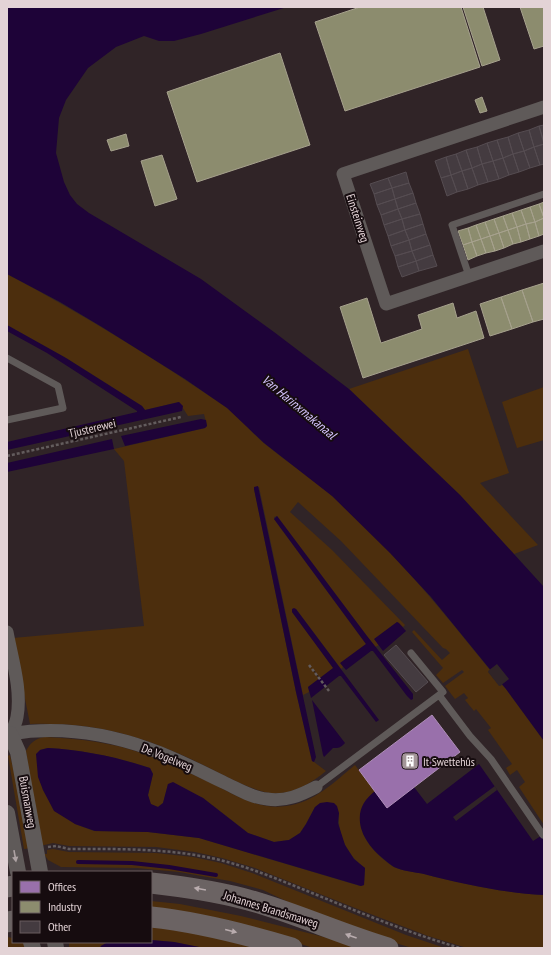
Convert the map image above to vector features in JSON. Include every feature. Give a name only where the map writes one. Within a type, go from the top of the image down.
[{"type":"main road","name":"Johannes Brandsmaweg","points":[[152,883],[182,886],[258,903],[388,948]]},
{"type":"main road","points":[[152,917],[212,926],[292,948]]},
{"type":"street","name":"Einsteinweg","points":[[544,107],[343,174],[386,304],[544,251]]},
{"type":"street","points":[[7,632],[16,676],[19,704],[17,719],[8,737]]},
{"type":"street","name":"De Vogelweg","points":[[8,737],[28,731],[73,732],[112,738],[171,757],[244,792],[267,799],[286,799],[316,788]]},
{"type":"street","name":"Buismanweg","points":[[8,737],[18,752],[40,871]]},
{"type":"street","name":"Buismanweg","points":[[7,813],[18,871]]},
{"type":"lane","points":[[469,276],[452,225],[544,194]]},
{"type":"lane","points":[[7,358],[58,386],[63,408],[7,420]]},
{"type":"lane","points":[[316,788],[443,692],[411,654]]},
{"type":"lane","points":[[439,695],[470,736],[490,759],[542,835]]},
{"type":"path","name":"Tjusterewei","points":[[7,456],[181,417]]},
{"type":"path","points":[[309,665],[328,690]]},
{"type":"path","points":[[45,847],[56,846],[69,849],[156,850],[194,854],[222,860],[260,873],[420,936],[460,948]]},
{"type":"shaded area","points":[[7,274],[118,338],[226,407],[265,444],[333,496],[375,537],[453,624],[490,670],[488,672],[499,686],[502,685],[506,689],[544,741],[544,825],[519,787],[525,782],[517,770],[510,775],[506,768],[512,764],[488,730],[491,728],[476,709],[474,711],[465,700],[468,698],[464,693],[455,699],[445,686],[464,672],[462,670],[443,683],[436,675],[443,668],[412,632],[414,630],[442,660],[450,653],[443,648],[341,541],[298,502],[290,512],[332,550],[405,625],[403,627],[397,622],[375,639],[379,645],[375,647],[277,516],[274,517],[366,644],[341,663],[343,667],[341,669],[296,609],[292,609],[292,612],[334,668],[320,678],[313,670],[319,679],[308,687],[309,692],[303,695],[259,487],[254,487],[254,489],[296,692],[312,761],[326,771],[301,788],[287,792],[271,793],[242,784],[193,760],[153,743],[133,737],[74,725],[30,724],[13,638],[144,626],[124,461],[114,449],[205,428],[207,426],[204,414],[188,416],[179,402],[145,410],[142,406],[66,358],[7,325]]},
{"type":"shaded area","points":[[468,349],[509,473],[480,483],[538,545],[514,554],[460,495],[349,389]]},
{"type":"shaded area","points":[[544,387],[544,440],[517,448],[502,402]]},
{"type":"shaded area","points":[[45,737],[83,740],[132,750],[170,764],[238,797],[256,804],[276,807],[306,801],[323,791],[355,765],[375,791],[367,799],[361,810],[361,825],[362,831],[368,843],[378,854],[394,867],[405,870],[483,888],[544,895],[544,948],[467,948],[428,936],[255,868],[195,852],[156,847],[69,846],[53,843],[40,846],[26,751],[34,741]],"holes":[[[47,748],[74,750],[100,755],[150,768],[153,774],[148,795],[150,804],[158,807],[163,803],[168,784],[203,798],[248,833],[274,842],[289,840],[300,833],[315,807],[339,813],[340,829],[345,844],[353,857],[365,868],[364,885],[360,886],[199,838],[148,832],[94,831],[75,824],[49,800],[43,790],[40,750]]]},
{"type":"shaded area","points":[[10,755],[32,848],[24,849],[8,756]]},
{"type":"shaded area","points":[[53,849],[69,852],[156,853],[193,857],[221,863],[252,873],[406,935],[445,948],[412,948],[379,938],[324,919],[263,890],[230,881],[179,872],[137,868],[61,867],[48,860],[44,854],[47,854],[47,850]]},
{"type":"shaded area","points":[[152,901],[180,904],[241,916],[367,948],[313,948],[270,934],[152,911]]},
{"type":"shaded area","points":[[152,924],[265,948],[204,948],[174,942],[152,940]]},
{"type":"shaded area","points":[[7,937],[12,938],[12,943],[23,943],[28,948],[7,948]]},
{"type":"shaded area","points":[[69,943],[106,943],[100,948],[69,948]]},
{"type":"water","name":"Van Harinxmakanaal","points":[[7,7],[287,7],[174,41],[159,41],[144,36],[116,47],[88,68],[66,100],[59,118],[56,153],[64,182],[70,195],[77,204],[89,213],[201,279],[349,389],[460,495],[544,587],[544,741],[506,689],[431,597],[390,553],[332,496],[264,443],[227,408],[185,379],[60,302],[7,274]]},
{"type":"water","points":[[7,325],[66,358],[142,406],[145,410],[179,402],[183,406],[182,411],[7,450],[7,442],[137,411],[47,353],[7,331]]},
{"type":"water","points":[[201,419],[206,420],[207,426],[205,428],[125,446],[121,436]]},
{"type":"water","points":[[112,439],[114,449],[7,472],[7,463]]},
{"type":"water","points":[[258,486],[316,757],[314,762],[312,761],[296,692],[254,489],[254,487]]},
{"type":"water","points":[[277,516],[367,636],[413,694],[413,699],[411,700],[407,696],[373,651],[346,670],[340,663],[366,644],[274,519]]},
{"type":"water","points":[[294,608],[379,720],[376,722],[341,676],[311,698],[308,687],[333,668],[292,612],[292,609]]},
{"type":"water","points":[[397,622],[406,631],[383,651],[374,639]]},
{"type":"water","points":[[312,700],[345,743],[342,746],[333,748],[324,757],[323,755]]},
{"type":"water","points":[[48,748],[74,750],[100,755],[150,768],[153,774],[148,795],[151,804],[158,807],[163,803],[168,784],[173,782],[203,798],[248,833],[274,842],[289,840],[300,833],[315,807],[320,803],[334,803],[337,806],[339,813],[338,823],[345,845],[354,859],[365,868],[364,885],[361,886],[199,838],[148,832],[95,831],[75,824],[54,811],[38,777],[36,754],[40,750]]},
{"type":"water","points":[[479,764],[533,841],[544,834],[544,895],[483,888],[394,867],[374,850],[363,834],[360,822],[362,807],[375,791],[388,807],[414,787],[427,804]]},
{"type":"water","points":[[152,940],[174,942],[204,948],[100,948],[106,943],[152,943]]},
{"type":"pier","points":[[497,664],[509,679],[500,686],[488,671]]},
{"type":"pier","points":[[495,786],[497,790],[456,821],[453,817]]},
{"type":"building: Offices","name":"It Swettehûs","points":[[432,715],[460,752],[387,808],[359,770]]},
{"type":"building: Industry","points":[[360,7],[461,7],[480,67],[345,111],[315,22]]},
{"type":"building: Industry","points":[[463,7],[483,7],[500,60],[482,66]]},
{"type":"building: Industry","points":[[520,7],[544,7],[544,46],[534,49]]},
{"type":"building: Industry","points":[[280,53],[310,145],[197,182],[167,92]]},
{"type":"building: Industry","points":[[482,97],[487,111],[480,113],[475,100]]},
{"type":"building: Industry","points":[[126,134],[129,146],[111,151],[107,140]]},
{"type":"building: Industry","points":[[162,155],[177,199],[155,206],[141,161]]},
{"type":"building: Industry","points":[[544,202],[544,218],[539,204]]},
{"type":"building: Industry","points":[[539,204],[544,218],[535,222],[530,207]]},
{"type":"building: Industry","points":[[530,207],[535,222],[526,224],[521,210]]},
{"type":"building: Industry","points":[[521,210],[526,224],[517,227],[512,213]]},
{"type":"building: Industry","points":[[512,213],[517,227],[508,230],[503,216]]},
{"type":"building: Industry","points":[[503,216],[508,230],[499,233],[494,219]]},
{"type":"building: Industry","points":[[544,218],[544,234],[539,236],[535,222]]},
{"type":"building: Industry","points":[[494,219],[499,233],[490,236],[485,222]]},
{"type":"building: Industry","points":[[485,222],[490,236],[481,239],[476,225]]},
{"type":"building: Industry","points":[[535,222],[539,236],[530,239],[526,224]]},
{"type":"building: Industry","points":[[526,224],[530,239],[521,242],[517,227]]},
{"type":"building: Industry","points":[[476,225],[481,239],[472,242],[468,228]]},
{"type":"building: Industry","points":[[517,227],[521,242],[513,244],[508,230]]},
{"type":"building: Industry","points":[[468,228],[472,242],[463,245],[458,231]]},
{"type":"building: Industry","points":[[508,230],[513,244],[504,248],[499,233]]},
{"type":"building: Industry","points":[[499,233],[504,248],[495,251],[490,236]]},
{"type":"building: Industry","points":[[490,236],[495,251],[486,253],[481,239]]},
{"type":"building: Industry","points":[[481,239],[486,253],[477,256],[472,242]]},
{"type":"building: Industry","points":[[472,242],[477,256],[468,260],[463,245]]},
{"type":"building: Industry","points":[[544,283],[544,319],[533,322],[522,290]]},
{"type":"building: Industry","points":[[522,290],[533,322],[512,329],[501,297]]},
{"type":"building: Industry","points":[[501,297],[512,329],[490,336],[480,304]]},
{"type":"building: Industry","points":[[367,298],[381,343],[422,329],[418,315],[453,303],[457,318],[476,311],[484,338],[363,378],[340,307]]},
{"type":"building: Other","points":[[544,125],[544,142],[539,126]]},
{"type":"building: Other","points":[[539,126],[544,144],[534,147],[529,130]]},
{"type":"building: Other","points":[[529,130],[534,147],[524,151],[518,133]]},
{"type":"building: Other","points":[[518,133],[524,151],[513,154],[508,137]]},
{"type":"building: Other","points":[[508,137],[513,154],[503,158],[497,140]]},
{"type":"building: Other","points":[[497,140],[503,158],[493,161],[487,143]]},
{"type":"building: Other","points":[[487,143],[493,161],[482,164],[477,147]]},
{"type":"building: Other","points":[[544,144],[544,164],[540,165],[534,147]]},
{"type":"building: Other","points":[[477,147],[482,164],[472,168],[466,150]]},
{"type":"building: Other","points":[[534,147],[540,165],[530,168],[524,151]]},
{"type":"building: Other","points":[[466,150],[472,168],[462,171],[456,154]]},
{"type":"building: Other","points":[[524,151],[530,168],[519,172],[513,154]]},
{"type":"building: Other","points":[[456,154],[462,171],[451,175],[446,157]]},
{"type":"building: Other","points":[[513,154],[519,172],[509,175],[503,158]]},
{"type":"building: Other","points":[[446,157],[451,175],[441,178],[435,161]]},
{"type":"building: Other","points":[[503,158],[509,175],[499,179],[493,161]]},
{"type":"building: Other","points":[[493,161],[499,179],[488,182],[482,164]]},
{"type":"building: Other","points":[[482,164],[488,182],[478,185],[472,168]]},
{"type":"building: Other","points":[[472,168],[478,185],[468,189],[462,171]]},
{"type":"building: Other","points":[[462,171],[468,189],[457,192],[451,175]]},
{"type":"building: Other","points":[[406,172],[409,183],[392,188],[388,178]]},
{"type":"building: Other","points":[[451,175],[457,192],[447,196],[441,178]]},
{"type":"building: Other","points":[[388,178],[392,188],[374,194],[370,184]]},
{"type":"building: Other","points":[[409,183],[413,193],[395,199],[392,188]]},
{"type":"building: Other","points":[[392,188],[395,199],[377,205],[374,194]]},
{"type":"building: Other","points":[[413,193],[416,203],[398,209],[395,199]]},
{"type":"building: Other","points":[[395,199],[398,209],[381,215],[377,205]]},
{"type":"building: Other","points":[[416,203],[420,214],[402,219],[398,209]]},
{"type":"building: Other","points":[[398,209],[402,219],[384,225],[381,215]]},
{"type":"building: Other","points":[[420,214],[423,224],[405,230],[402,219]]},
{"type":"building: Other","points":[[402,219],[405,230],[388,236],[384,225]]},
{"type":"building: Other","points":[[423,224],[426,234],[409,240],[405,230]]},
{"type":"building: Other","points":[[405,230],[409,240],[391,246],[388,236]]},
{"type":"building: Other","points":[[426,234],[430,245],[412,251],[409,240]]},
{"type":"building: Other","points":[[409,240],[412,251],[395,256],[391,246]]},
{"type":"building: Other","points":[[430,245],[433,255],[416,261],[412,251]]},
{"type":"building: Other","points":[[412,251],[416,261],[398,267],[395,256]]},
{"type":"building: Other","points":[[433,255],[437,266],[419,271],[416,261]]},
{"type":"building: Other","points":[[416,261],[419,271],[402,277],[398,267]]},
{"type":"building: Other","points":[[396,645],[428,682],[416,692],[384,655]]},
{"type":"waterway","points":[[78,862],[132,863],[169,867],[216,875]]},
{"type":"place","name":"It Swettehûs","points":[[410,761]]}]
